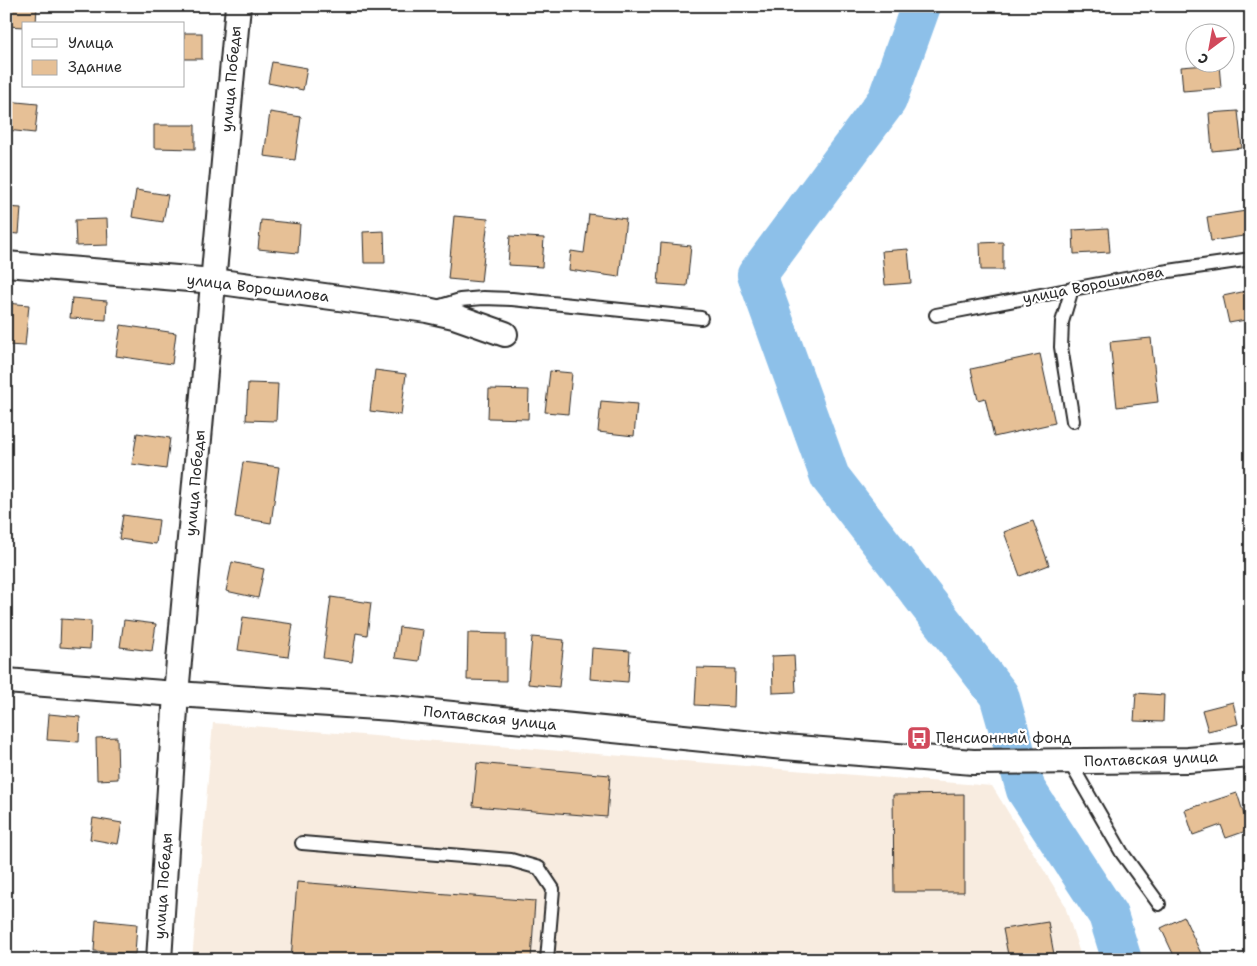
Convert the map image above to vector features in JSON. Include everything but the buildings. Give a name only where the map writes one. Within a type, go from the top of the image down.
[{"type":"street","name":"улица Победы","points":[[158,960],[176,694],[238,6]]},
{"type":"street","name":"улица Ворошилова","points":[[6,264],[214,281],[427,310],[454,316],[505,334]]},
{"type":"street","name":"Полтавская улица","points":[[6,681],[392,708],[774,746],[973,762],[1188,760],[1251,755]]},
{"type":"lane","name":"улица Ворошилова","points":[[936,315],[1162,272],[1251,259]]},
{"type":"lane","points":[[1072,289],[1062,322],[1061,347],[1072,421]]},
{"type":"lane","points":[[427,310],[460,300],[483,298],[522,300],[701,318]]},
{"type":"lane","points":[[1060,762],[1159,904]]},
{"type":"lane","points":[[302,843],[511,860],[539,868],[553,889],[547,960]]},
{"type":"shaded area","points":[[213,723],[992,786],[1064,903],[1082,960],[192,960]]},
{"type":"waterway","points":[[921,6],[887,100],[757,275],[830,477],[999,695],[1026,790],[1108,915],[1122,960]]},
{"type":"place","name":"Пенсионный фонд","points":[[919,738]]}]
